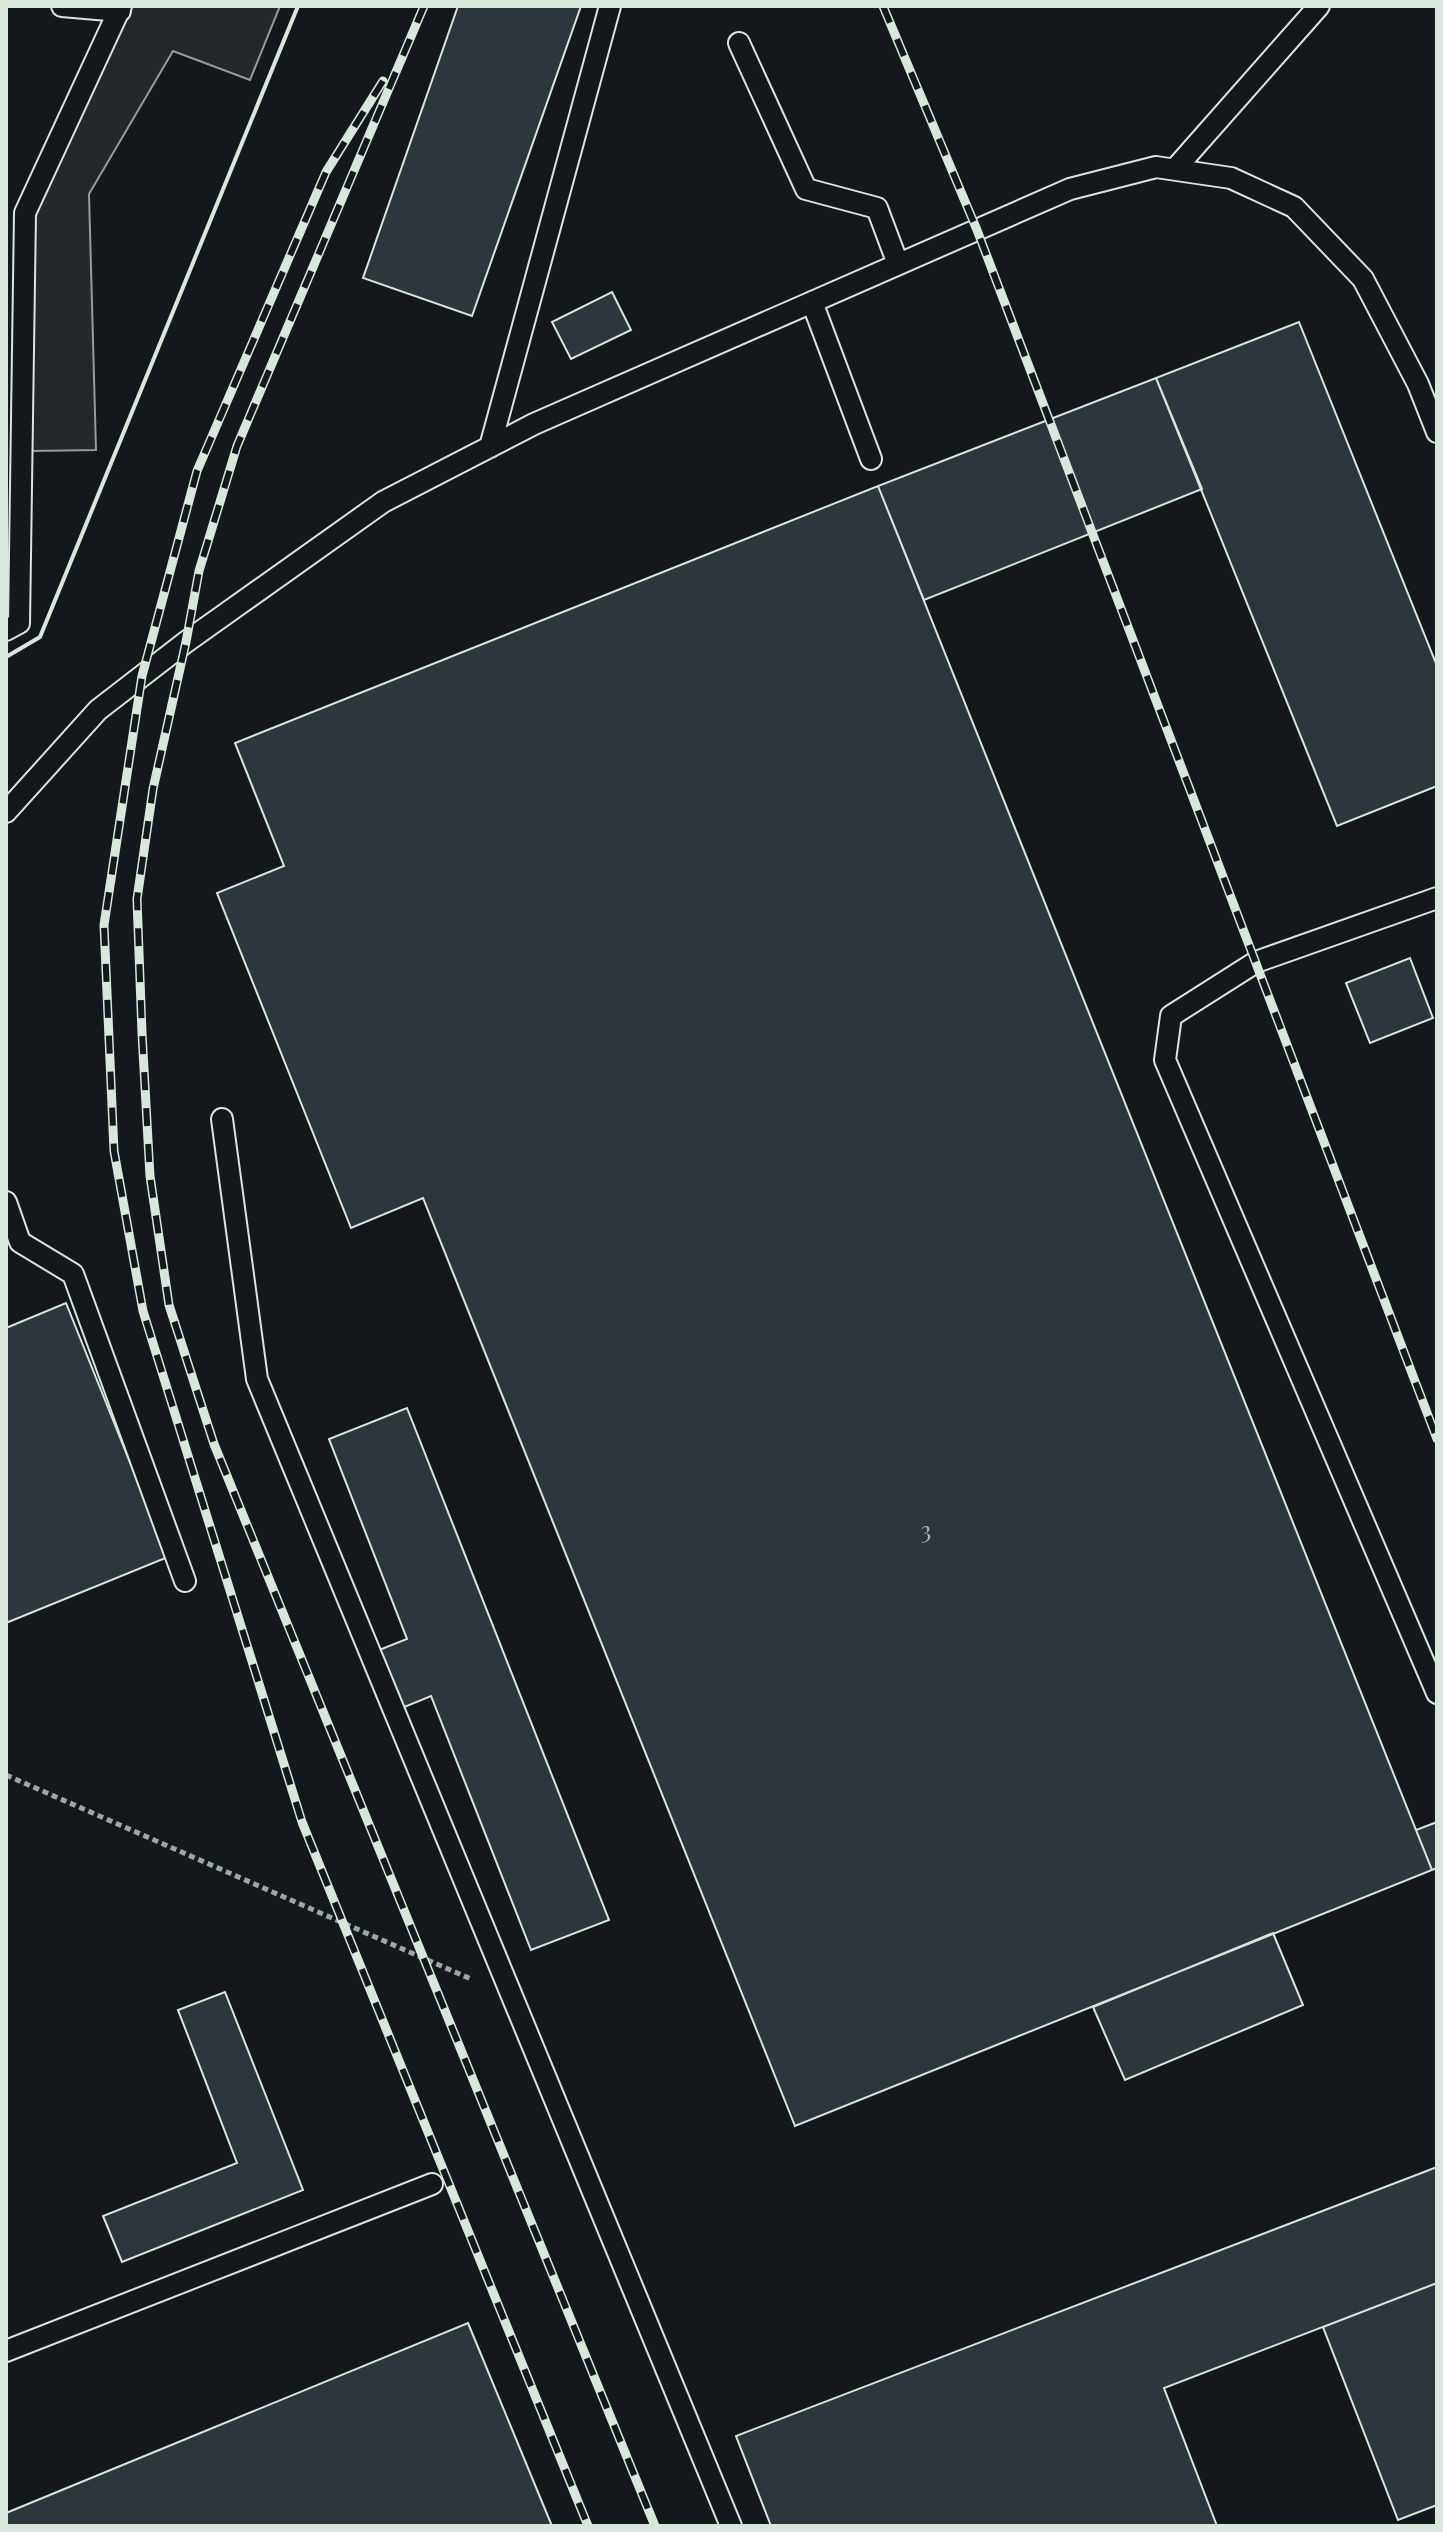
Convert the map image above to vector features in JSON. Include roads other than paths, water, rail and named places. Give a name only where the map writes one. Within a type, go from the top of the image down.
[{"type":"lane","points":[[12,626],[25,213],[120,9],[62,6]]},
{"type":"lane","points":[[490,447],[610,6]]},
{"type":"lane","points":[[1175,169],[1319,6]]},
{"type":"lane","points":[[739,43],[806,189],[877,208],[898,264]]},
{"type":"lane","points":[[6,812],[98,710],[186,642],[383,502],[534,424],[1070,189],[1156,167],[1231,178],[1294,207],[1363,279],[1418,384],[1437,432]]},
{"type":"lane","points":[[812,302],[871,459]]},
{"type":"lane","points":[[1437,898],[1256,962],[1171,1016],[1165,1060],[1437,1693]]},
{"type":"lane","points":[[222,1119],[257,1379],[731,2526]]},
{"type":"lane","points":[[6,1202],[20,1242],[73,1274],[185,1581]]},
{"type":"lane","points":[[6,2351],[432,2184]]},
{"type":"railway","points":[[424,6],[237,446],[199,571],[153,789],[137,899],[150,1176],[169,1305],[214,1444],[655,2526]]},
{"type":"railway","points":[[883,6],[977,230],[1437,1439]]},
{"type":"railway","points":[[383,81],[326,172],[197,471],[142,676],[104,925],[114,1151],[143,1311],[302,1822],[588,2526]]}]
